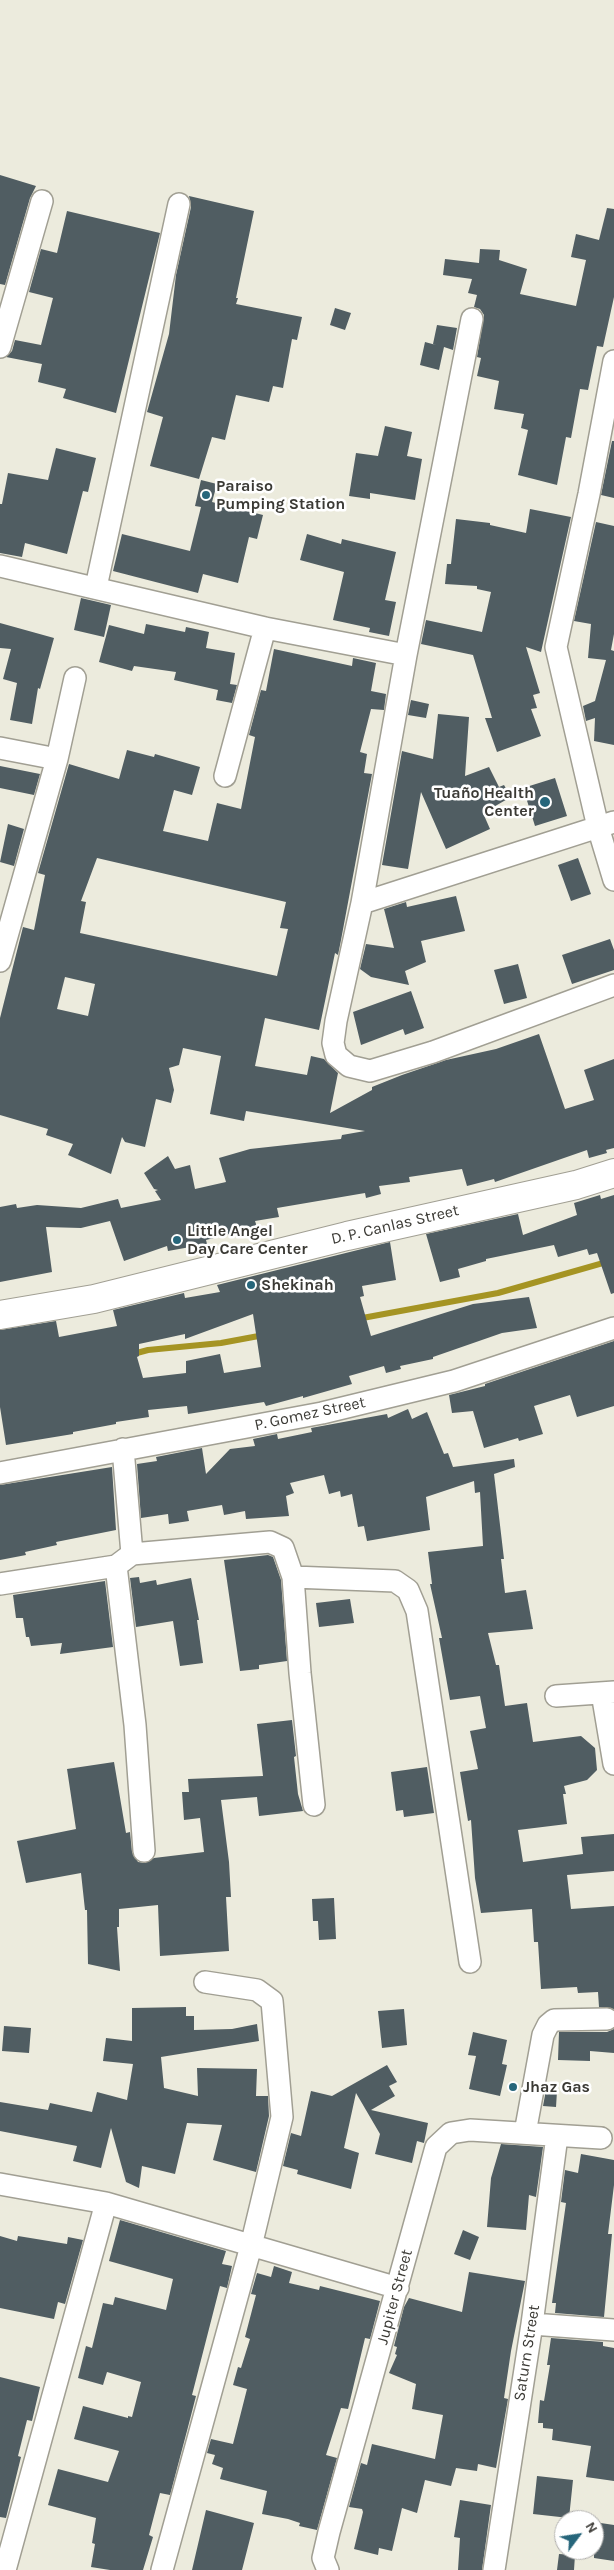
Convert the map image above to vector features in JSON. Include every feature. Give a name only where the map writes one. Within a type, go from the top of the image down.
[{"type":"main road","name":"D. P. Canlas Street","points":[[0,1315],[94,1299],[347,1236],[576,1185],[614,1173]]},
{"type":"street","points":[[0,347],[42,201]]},
{"type":"street","points":[[96,587],[179,204]]},
{"type":"street","points":[[472,319],[406,655],[362,903],[336,1020],[333,1043],[336,1055],[349,1066],[370,1071],[432,1052],[614,985]]},
{"type":"street","points":[[613,373],[556,647],[606,824],[614,880]]},
{"type":"street","points":[[0,566],[265,628],[406,655]]},
{"type":"street","points":[[225,776],[265,628]]},
{"type":"street","points":[[0,961],[57,759],[75,678]]},
{"type":"street","points":[[0,748],[57,759]]},
{"type":"street","points":[[362,903],[606,824]]},
{"type":"street","name":"P. Gomez Street","points":[[0,1473],[322,1413],[404,1394],[454,1381],[614,1328]]},
{"type":"street","points":[[123,1450],[124,1560],[144,1851]]},
{"type":"street","points":[[0,1584],[124,1560],[270,1542],[283,1548],[293,1577],[300,1673],[314,1805]]},
{"type":"street","points":[[293,1577],[395,1581],[408,1590],[417,1610],[470,1962]]},
{"type":"street","points":[[556,1696],[608,1692],[614,1764]]},
{"type":"street","points":[[162,2570],[251,2246],[282,2117],[272,2001],[257,1990],[205,1982]]},
{"type":"street","points":[[526,2133],[544,2035],[548,2025],[554,2020],[606,2019]]},
{"type":"street","name":"Jupiter Street","points":[[328,2570],[323,2558],[329,2532],[436,2147],[451,2133],[470,2130],[601,2138]]},
{"type":"street","name":"Saturn Street","points":[[494,2570],[532,2324],[557,2136]]},
{"type":"street","points":[[0,2184],[106,2203],[398,2288]]},
{"type":"street","points":[[5,2570],[106,2203]]},
{"type":"street","points":[[532,2324],[614,2330]]},
{"type":"building","points":[[0,175],[36,186],[30,198],[5,285],[0,284]]},
{"type":"building","points":[[189,196],[254,211],[236,304],[302,317],[297,340],[292,339],[283,388],[273,386],[269,402],[236,395],[225,440],[212,437],[199,479],[150,466],[163,417],[147,412],[169,334],[176,275],[191,207]]},
{"type":"building","points":[[607,208],[614,209],[614,297],[603,347],[597,346],[588,390],[580,389],[571,438],[566,437],[557,485],[518,475],[528,430],[521,428],[524,414],[494,409],[499,381],[477,376],[481,358],[477,357],[484,315],[480,309],[474,307],[477,295],[468,293],[472,279],[443,275],[445,259],[479,263],[480,249],[500,250],[499,260],[527,269],[520,294],[576,306],[586,260],[571,257],[576,234],[599,240]]},
{"type":"building","points":[[67,211],[160,233],[116,413],[63,398],[66,389],[38,382],[42,364],[6,357],[12,351],[15,340],[41,345],[53,298],[29,292],[41,249],[57,253]]},
{"type":"building","points":[[335,308],[351,313],[345,330],[330,325]]},
{"type":"building","points":[[437,325],[457,328],[453,350],[444,347],[439,370],[420,365],[425,342],[436,345],[433,344]]},
{"type":"building","points":[[385,426],[412,432],[407,456],[422,459],[415,500],[370,493],[370,499],[349,496],[356,453],[378,456]]},
{"type":"building","points":[[612,441],[614,441],[614,498],[601,495]]},
{"type":"building","points":[[56,448],[96,458],[88,492],[83,491],[67,554],[25,543],[22,557],[0,553],[0,504],[2,504],[8,473],[48,480]]},
{"type":"building","points":[[201,480],[217,484],[212,502],[263,515],[257,539],[249,537],[238,583],[203,574],[198,593],[113,571],[122,534],[190,551],[201,507],[195,506]]},
{"type":"building","points":[[530,509],[571,517],[541,652],[526,647],[540,693],[533,695],[537,708],[531,709],[541,736],[497,752],[485,718],[492,718],[473,655],[421,644],[426,620],[482,632],[491,592],[477,589],[477,586],[445,584],[447,564],[451,564],[456,519],[490,523],[490,525],[526,533]]},
{"type":"building","points":[[596,522],[614,526],[614,634],[611,650],[614,651],[614,745],[594,741],[595,718],[586,721],[583,706],[595,701],[606,660],[588,658],[591,624],[574,621]]},
{"type":"building","points":[[307,534],[341,544],[342,539],[396,552],[385,600],[396,602],[389,636],[369,632],[370,628],[333,620],[344,572],[300,560]]},
{"type":"building","points":[[81,598],[111,605],[104,637],[74,630]]},
{"type":"building","points":[[0,623],[54,638],[40,689],[38,688],[32,724],[10,720],[17,683],[3,679],[11,649],[0,648]]},
{"type":"building","points":[[146,624],[185,632],[186,627],[209,632],[206,648],[235,653],[230,684],[237,685],[232,703],[216,700],[218,690],[174,680],[176,672],[134,666],[132,671],[99,662],[109,625],[144,634]]},
{"type":"building","points":[[274,649],[352,666],[353,658],[376,663],[371,691],[386,694],[384,710],[371,709],[360,752],[367,754],[364,773],[372,774],[338,955],[335,953],[319,1030],[265,1018],[255,1066],[307,1075],[311,1056],[324,1059],[338,1073],[330,1113],[372,1090],[372,1087],[402,1075],[446,1060],[496,1049],[539,1034],[565,1109],[594,1100],[584,1070],[614,1059],[614,1148],[606,1150],[607,1153],[589,1158],[587,1150],[495,1182],[494,1179],[467,1186],[462,1169],[409,1177],[410,1182],[379,1186],[381,1194],[366,1198],[365,1193],[277,1208],[279,1217],[255,1221],[257,1227],[206,1240],[207,1244],[168,1251],[167,1246],[124,1261],[110,1221],[81,1228],[46,1227],[52,1272],[0,1282],[0,1207],[16,1204],[17,1208],[37,1205],[81,1208],[118,1199],[121,1208],[161,1200],[155,1191],[158,1190],[154,1189],[144,1173],[168,1156],[175,1169],[190,1165],[195,1189],[226,1182],[219,1158],[250,1149],[341,1139],[342,1135],[365,1131],[246,1111],[244,1121],[210,1114],[221,1056],[183,1048],[179,1065],[169,1068],[174,1090],[171,1103],[156,1099],[145,1147],[125,1142],[122,1137],[111,1174],[68,1155],[73,1144],[46,1135],[48,1129],[0,1115],[0,1018],[23,927],[34,930],[45,875],[38,873],[69,764],[119,779],[127,750],[154,757],[155,754],[200,767],[192,795],[174,790],[163,831],[208,841],[217,803],[241,809],[255,737],[249,735],[261,690],[266,691]],"holes":[[[97,858],[286,902],[280,928],[288,929],[277,976],[80,933],[86,902],[81,901]],[[65,977],[95,984],[88,1016],[57,1009]]]},
{"type":"building","points":[[411,700],[429,704],[426,718],[408,715]]},
{"type":"building","points":[[438,714],[469,717],[465,776],[489,767],[499,787],[504,785],[511,797],[483,813],[490,829],[446,849],[421,792],[408,869],[382,865],[402,751],[433,759]]},
{"type":"building","points":[[0,766],[40,774],[34,795],[0,788]]},
{"type":"building","name":"Tuaño Health Center","points":[[555,778],[567,816],[535,826],[523,788]]},
{"type":"building","points":[[8,824],[24,829],[14,866],[0,862]]},
{"type":"building","points":[[578,858],[591,894],[571,901],[558,865]]},
{"type":"building","points":[[456,896],[465,931],[421,941],[426,962],[405,971],[409,985],[371,977],[360,969],[366,944],[394,948],[384,909],[406,902],[407,907]]},
{"type":"building","points":[[610,939],[614,950],[614,970],[572,984],[562,955]]},
{"type":"building","points":[[518,964],[527,998],[504,1004],[494,970]]},
{"type":"building","points":[[411,991],[424,1028],[405,1035],[403,1029],[361,1045],[353,1012]]},
{"type":"building","points":[[600,1195],[601,1199],[614,1195],[614,1293],[611,1294],[597,1253],[589,1255],[587,1249],[558,1257],[554,1245],[486,1259],[486,1261],[458,1269],[460,1277],[440,1282],[426,1234],[518,1214],[523,1235],[577,1215],[574,1203]]},
{"type":"building","points":[[390,1242],[396,1280],[362,1286],[364,1296],[360,1297],[371,1336],[473,1304],[529,1297],[537,1328],[502,1333],[433,1357],[433,1359],[400,1366],[401,1369],[386,1373],[384,1366],[349,1376],[352,1384],[303,1398],[303,1396],[266,1406],[264,1402],[188,1414],[187,1406],[148,1410],[149,1417],[116,1422],[116,1424],[73,1432],[73,1434],[6,1445],[0,1407],[0,1330],[56,1321],[59,1337],[117,1326],[113,1310],[184,1293],[185,1298],[220,1292],[217,1285]],"holes":[[[253,1314],[261,1367],[224,1373],[220,1354],[186,1361],[186,1373],[143,1378],[137,1357],[139,1356],[139,1344],[185,1334],[185,1339]]]},
{"type":"building","points":[[614,1341],[614,1406],[577,1417],[570,1395],[534,1406],[543,1434],[519,1441],[518,1438],[484,1448],[473,1411],[452,1413],[449,1395],[485,1386],[485,1384]]},
{"type":"building","points":[[408,1409],[412,1419],[427,1412],[444,1454],[448,1453],[453,1467],[514,1459],[515,1467],[494,1474],[504,1559],[501,1559],[505,1593],[526,1590],[533,1629],[488,1633],[496,1665],[499,1665],[505,1706],[527,1703],[533,1742],[581,1736],[595,1748],[597,1770],[587,1780],[564,1786],[566,1794],[563,1794],[567,1824],[518,1830],[523,1862],[583,1854],[581,1837],[614,1834],[614,1871],[567,1875],[571,1909],[614,1906],[614,2009],[599,2007],[598,1992],[578,1993],[577,1987],[541,1989],[538,1942],[534,1942],[532,1909],[481,1913],[475,1878],[471,1820],[468,1821],[460,1772],[478,1769],[470,1731],[486,1728],[480,1696],[450,1700],[439,1638],[442,1638],[430,1584],[432,1584],[428,1552],[483,1546],[480,1492],[475,1493],[474,1481],[426,1497],[430,1530],[367,1541],[364,1526],[358,1527],[352,1494],[341,1497],[340,1491],[329,1494],[324,1475],[290,1483],[294,1493],[286,1496],[289,1516],[246,1519],[245,1511],[224,1515],[222,1505],[187,1511],[189,1521],[169,1524],[168,1514],[141,1518],[137,1464],[157,1461],[156,1457],[202,1448],[206,1474],[230,1449],[255,1446],[253,1439],[277,1434],[278,1439],[312,1432],[311,1428],[387,1414],[388,1418]]},
{"type":"building","points":[[112,1467],[116,1530],[56,1542],[57,1545],[25,1552],[26,1555],[0,1560],[0,1485]]},
{"type":"building","points":[[268,1555],[273,1557],[281,1580],[287,1661],[259,1665],[259,1669],[240,1671],[224,1560]]},
{"type":"building","points":[[139,1577],[140,1583],[156,1580],[157,1585],[191,1578],[199,1620],[197,1620],[203,1663],[180,1666],[173,1621],[136,1627],[130,1578]]},
{"type":"building","points":[[105,1581],[113,1647],[60,1654],[62,1643],[31,1646],[29,1637],[26,1637],[23,1618],[16,1618],[13,1595]]},
{"type":"building","points":[[350,1599],[354,1623],[319,1627],[316,1603]]},
{"type":"building","points":[[292,1720],[298,1794],[303,1811],[259,1816],[257,1797],[221,1800],[229,1862],[231,1897],[226,1897],[229,1951],[160,1956],[158,1905],[119,1909],[119,1927],[117,1927],[120,1971],[88,1964],[87,1910],[85,1910],[81,1873],[26,1883],[17,1841],[76,1829],[67,1769],[114,1762],[126,1833],[130,1832],[132,1852],[138,1862],[145,1863],[154,1858],[204,1852],[200,1818],[184,1820],[182,1792],[189,1792],[188,1779],[263,1776],[257,1724]]},
{"type":"building","points":[[427,1767],[434,1813],[404,1817],[403,1810],[396,1811],[391,1772]]},
{"type":"building","points":[[334,1898],[336,1939],[319,1940],[318,1921],[313,1921],[312,1899]]},
{"type":"building","points":[[186,2007],[186,2016],[194,2016],[194,2030],[232,2029],[257,2024],[259,2041],[161,2057],[164,2088],[198,2096],[197,2068],[257,2069],[256,2096],[268,2096],[269,2116],[256,2172],[213,2160],[222,2125],[187,2123],[175,2174],[142,2166],[139,2188],[126,2182],[111,2128],[101,2168],[73,2161],[77,2146],[0,2131],[0,2102],[48,2110],[50,2103],[92,2112],[97,2092],[127,2100],[133,2064],[103,2061],[106,2038],[132,2041],[132,2008]]},
{"type":"building","points":[[404,2009],[407,2045],[382,2048],[378,2011]]},
{"type":"building","points":[[4,2026],[31,2028],[29,2053],[2,2051]]},
{"type":"building","points":[[614,2029],[614,2053],[590,2051],[590,2061],[558,2060],[559,2032],[607,2032]]},
{"type":"building","points":[[473,2032],[507,2040],[502,2064],[507,2065],[500,2096],[469,2089],[476,2056],[468,2055]]},
{"type":"building","points":[[387,2065],[397,2082],[389,2086],[395,2096],[371,2110],[428,2123],[424,2143],[417,2141],[412,2163],[375,2154],[380,2134],[356,2093],[344,2148],[359,2153],[351,2189],[297,2174],[298,2170],[283,2166],[291,2133],[301,2136],[311,2091],[332,2096]]},
{"type":"building","points":[[546,2090],[557,2091],[556,2107],[543,2106]]},
{"type":"building","points":[[501,2144],[543,2147],[536,2197],[529,2195],[526,2230],[487,2227],[491,2178]]},
{"type":"building","points":[[581,2154],[614,2160],[614,2185],[608,2234],[612,2234],[604,2317],[555,2313],[556,2303],[552,2303],[566,2203],[561,2202],[565,2170],[578,2173]]},
{"type":"building","points":[[120,2220],[226,2251],[222,2264],[232,2266],[227,2288],[220,2286],[192,2395],[196,2396],[170,2495],[160,2493],[149,2535],[153,2537],[143,2570],[110,2570],[91,2567],[95,2544],[92,2543],[96,2518],[48,2505],[58,2469],[108,2482],[119,2451],[74,2439],[83,2406],[128,2418],[128,2416],[132,2417],[141,2382],[107,2372],[103,2385],[78,2378],[86,2346],[92,2348],[103,2303],[113,2305],[115,2297],[166,2310],[173,2279],[109,2261]]},
{"type":"building","points":[[463,2230],[479,2237],[470,2260],[454,2254]]},
{"type":"building","points":[[0,2236],[17,2241],[18,2236],[67,2244],[68,2237],[83,2240],[65,2304],[58,2302],[54,2319],[0,2308]]},
{"type":"building","points":[[274,2266],[292,2272],[289,2283],[319,2290],[320,2286],[380,2301],[370,2339],[365,2338],[348,2409],[341,2408],[326,2455],[337,2458],[317,2530],[299,2526],[300,2523],[288,2519],[262,2514],[267,2491],[220,2479],[223,2468],[212,2464],[215,2455],[207,2453],[211,2439],[233,2444],[247,2389],[233,2385],[238,2367],[241,2368],[250,2339],[245,2337],[256,2295],[251,2294],[257,2273],[271,2277]]},
{"type":"building","points":[[469,2272],[525,2281],[511,2351],[504,2398],[508,2399],[496,2468],[478,2464],[477,2471],[456,2468],[451,2486],[425,2480],[417,2513],[402,2508],[392,2551],[379,2548],[378,2555],[354,2549],[363,2512],[362,2509],[349,2507],[361,2463],[367,2465],[372,2444],[435,2459],[443,2415],[412,2409],[416,2384],[389,2373],[397,2355],[395,2354],[397,2347],[394,2346],[404,2307],[409,2298],[462,2312]]},
{"type":"building","points":[[551,2338],[603,2342],[603,2346],[614,2348],[614,2481],[586,2477],[591,2446],[552,2440],[553,2429],[543,2428],[543,2423],[538,2423],[540,2400],[544,2401],[550,2365],[547,2365]]},
{"type":"building","points":[[0,2377],[40,2387],[32,2421],[27,2420],[18,2456],[21,2457],[6,2518],[0,2517]]},
{"type":"building","points":[[537,2476],[573,2480],[570,2510],[554,2510],[554,2516],[533,2514]]},
{"type":"building","points":[[460,2500],[491,2505],[482,2570],[458,2570],[460,2538],[454,2537]]},
{"type":"building","points":[[206,2510],[254,2523],[242,2570],[192,2570]]},
{"type":"building","points":[[604,2524],[614,2525],[614,2561],[604,2560]]},
{"type":"building","points":[[558,2560],[575,2560],[574,2570],[557,2570]]},
{"type":"waterway","points":[[357,1319],[498,1293],[614,1260]]},
{"type":"waterway","points":[[133,1354],[148,1350],[221,1343],[264,1335]]},
{"type":"place","name":"Paraiso Pumping Station","points":[[206,495]]},
{"type":"place","name":"Tuaño Health Center","points":[[545,802]]},
{"type":"place","name":"Little Angel Day Care Center","points":[[177,1240]]},
{"type":"place","name":"Shekinah","points":[[251,1285]]},
{"type":"place","name":"Jhaz Gas","points":[[513,2087]]}]
